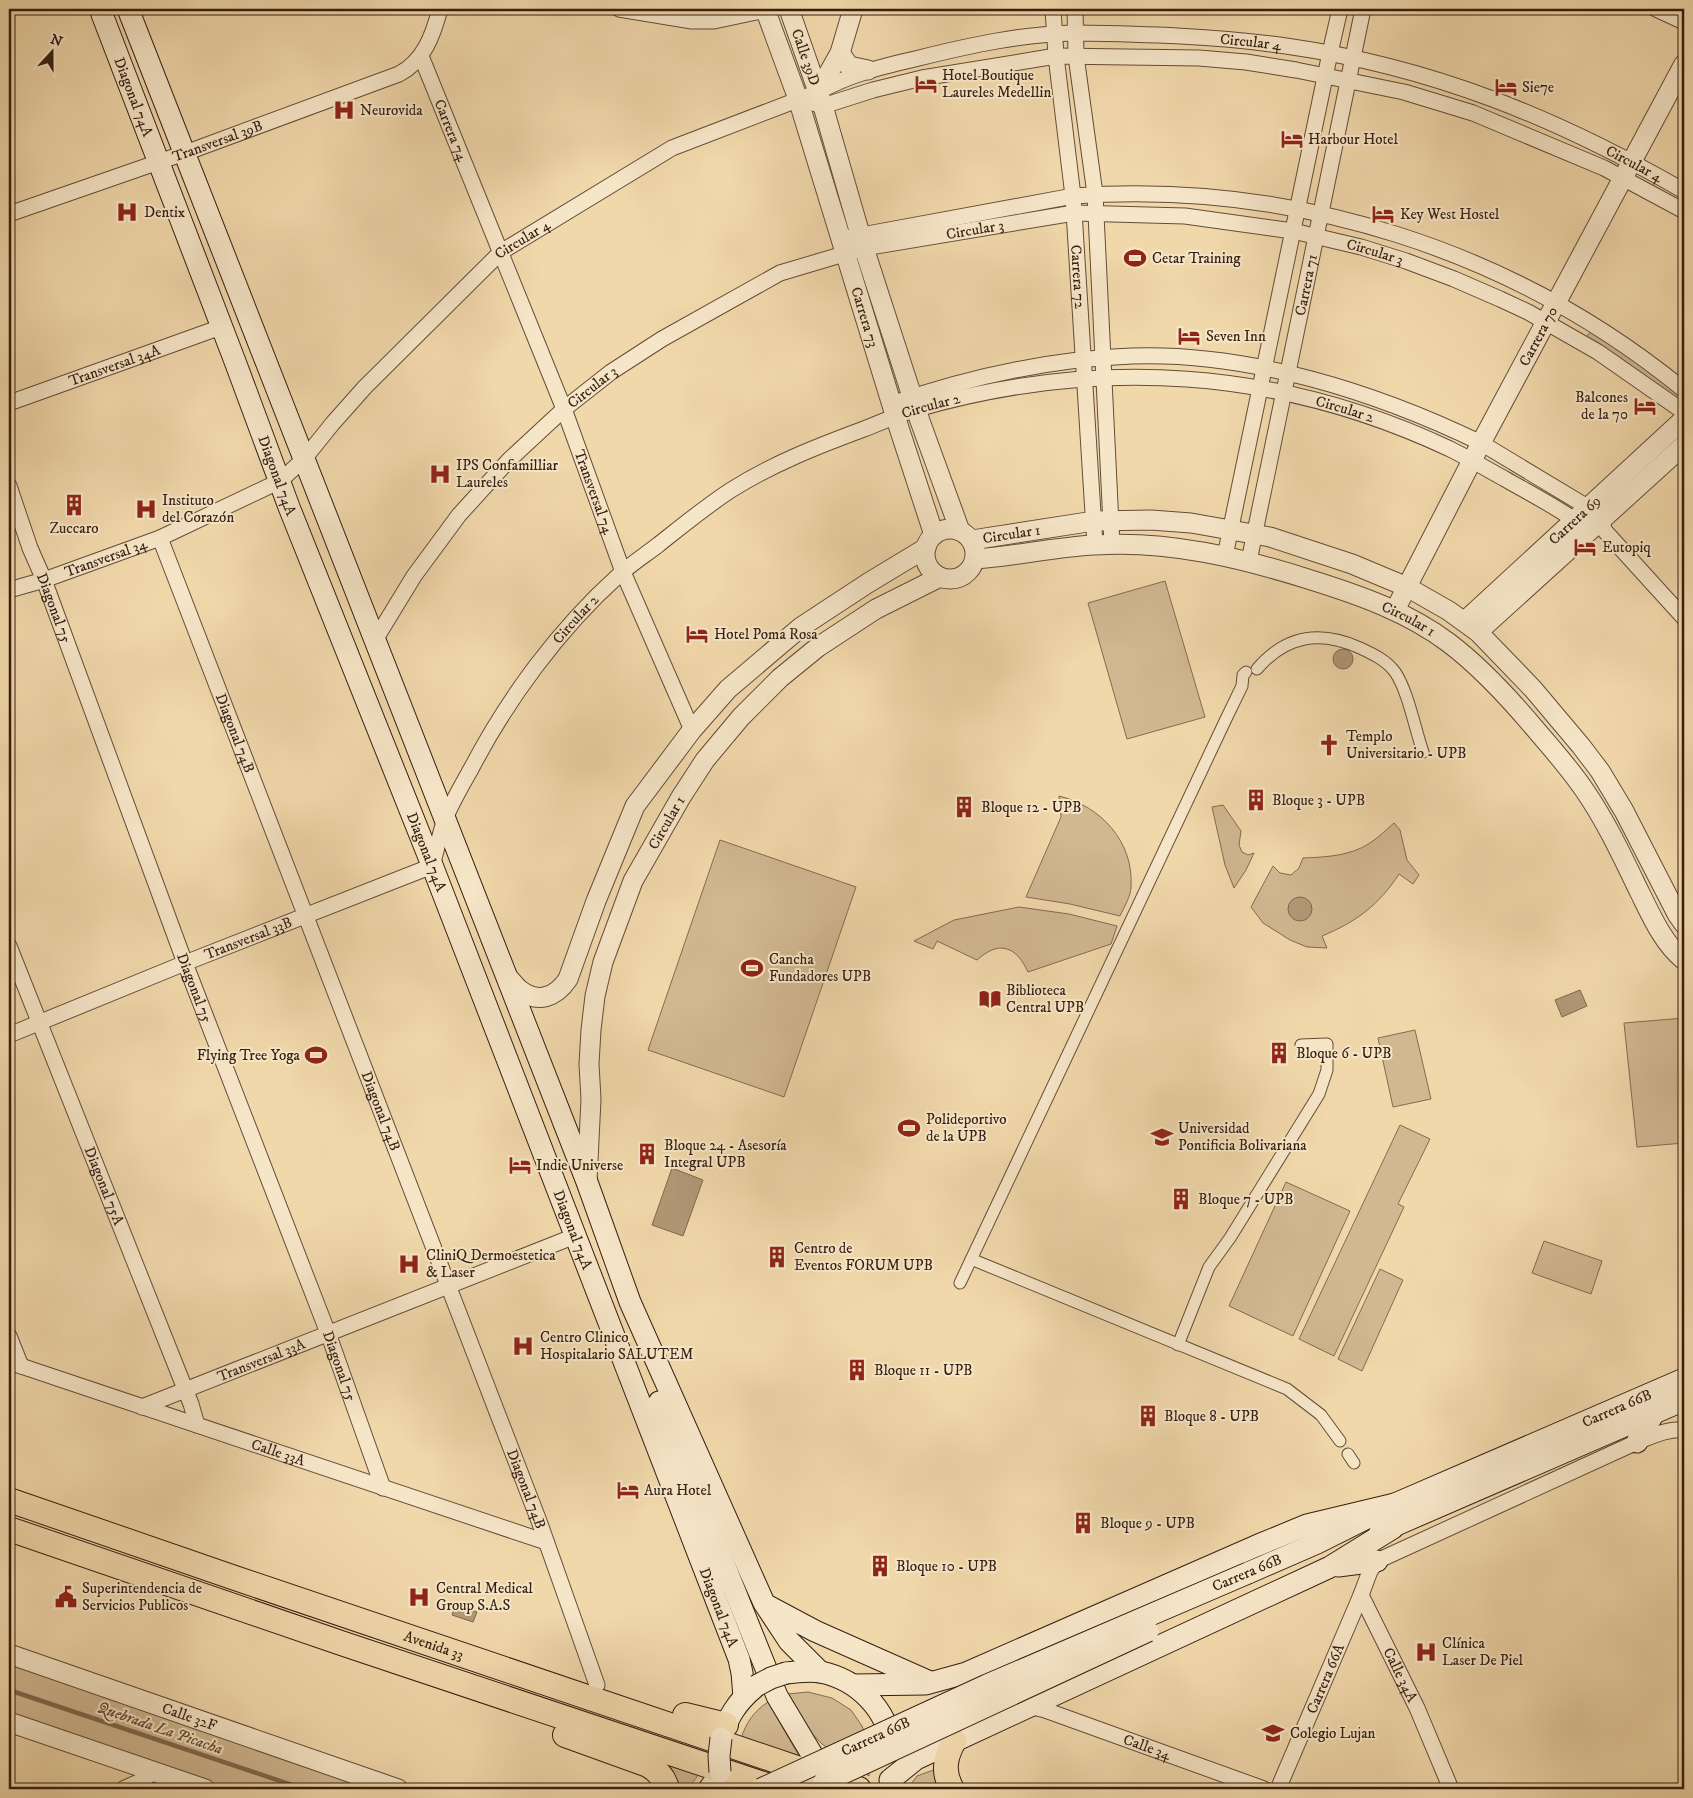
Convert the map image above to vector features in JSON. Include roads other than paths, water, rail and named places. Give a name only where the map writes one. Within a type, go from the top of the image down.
[{"type":"main road","name":"Diagonal 74A","points":[[100,9],[288,507],[432,866],[750,1691]]},
{"type":"main road","name":"Diagonal 74A","points":[[128,9],[503,972],[587,1182],[630,1302],[764,1603],[789,1641],[820,1672]]},
{"type":"main road","points":[[630,1302],[650,1380],[777,1696],[817,1779],[761,1789]]},
{"type":"main road","name":"Carrera 66B","points":[[1251,1577],[1395,1504],[1684,1378]]},
{"type":"main road","name":"Carrera 66B","points":[[817,1779],[987,1685],[1251,1577],[1393,1528],[1684,1400]]},
{"type":"main road","points":[[1637,1442],[1654,1413]]},
{"type":"main road","name":"Avenida 33","points":[[9,1500],[817,1779],[860,1789]]},
{"type":"main road","points":[[854,1685],[932,1683],[966,1673],[1307,1525],[1395,1504]]},
{"type":"main road","points":[[889,1784],[907,1765],[916,1759],[1330,1567],[1393,1528]]},
{"type":"main road","name":"Avenida 33","points":[[9,1529],[344,1644],[778,1789]]},
{"type":"main road","points":[[1330,1567],[1377,1561]]},
{"type":"main road","points":[[764,1603],[815,1631],[932,1683]]},
{"type":"main road","points":[[381,1627],[472,1648],[597,1685],[672,1711],[723,1732]]},
{"type":"main road","points":[[1059,1632],[1050,1646],[1051,1656],[1060,1673],[1067,1680],[1076,1684]]},
{"type":"main road","points":[[344,1644],[445,1690],[648,1765],[657,1770],[668,1789]]},
{"type":"main road","points":[[719,1781],[719,1756],[723,1732],[734,1708],[750,1691],[771,1678],[786,1673],[803,1671],[820,1672],[837,1677],[854,1685],[870,1699],[883,1717],[890,1737],[893,1758],[889,1784]]},
{"type":"main road","points":[[966,1673],[974,1674],[991,1688],[996,1698],[998,1720]]},
{"type":"main road","points":[[952,1789],[948,1780],[946,1762],[948,1752],[954,1741]]},
{"type":"street","points":[[421,56],[430,38],[440,9]]},
{"type":"street","points":[[619,9],[692,21],[714,21],[766,10]]},
{"type":"street","name":"Calle 39D","points":[[789,9],[820,99]]},
{"type":"street","points":[[820,99],[840,53],[853,9]]},
{"type":"street","name":"Carrera 72","points":[[1054,9],[1056,56],[1073,196],[1084,378],[1104,545]]},
{"type":"street","name":"Carrera 72","points":[[1075,9],[1076,56],[1095,194],[1104,377],[1102,520]]},
{"type":"street","name":"Carrera 71","points":[[1225,556],[1340,9]]},
{"type":"street","name":"Carrera 71","points":[[1249,561],[1363,9]]},
{"type":"street","points":[[1656,9],[1684,22]]},
{"type":"street","name":"Calle 39D","points":[[766,10],[798,99]]},
{"type":"street","name":"Circular 4","points":[[820,99],[868,70],[993,41],[1055,33],[1201,37],[1287,46],[1353,58],[1431,78],[1480,94],[1553,123],[1628,170],[1684,211]]},
{"type":"street","points":[[1199,58],[1201,37]]},
{"type":"street","points":[[840,53],[849,66],[868,70]]},
{"type":"street","name":"Transversal 39B","points":[[9,214],[159,162],[399,74],[409,69],[421,56]]},
{"type":"street","name":"Carrera 74","points":[[421,56],[501,252]]},
{"type":"street","name":"Circular 4","points":[[304,460],[333,423],[365,388],[501,252],[672,148],[798,99],[820,99],[873,90],[922,78],[1056,56],[1199,58],[1254,63],[1404,92],[1473,114],[1564,150],[1628,170],[1684,191]]},
{"type":"street","name":"Carrera 70","points":[[1395,610],[1481,443],[1684,64]]},
{"type":"street","points":[[1473,114],[1480,94]]},
{"type":"street","name":"Carrera 73","points":[[798,99],[893,410],[930,542]]},
{"type":"street","name":"Carrera 73","points":[[820,99],[862,241],[915,403],[966,536]]},
{"type":"street","name":"Circular 3","points":[[375,640],[414,576],[459,516],[509,460],[564,409],[611,372],[662,339],[780,272],[843,247],[862,241],[1073,196],[1134,193],[1187,194],[1240,199],[1321,213],[1414,239],[1462,257],[1509,278],[1557,303],[1629,348],[1684,390]]},
{"type":"street","name":"Circular 3","points":[[862,241],[1074,214],[1096,213],[1185,216],[1293,231],[1406,261],[1500,299],[1546,322],[1598,352],[1684,412]]},
{"type":"street","points":[[1406,261],[1414,239]]},
{"type":"street","name":"Transversal 74","points":[[501,252],[564,409],[623,572],[692,730]]},
{"type":"street","name":"Transversal 34A","points":[[9,403],[221,327]]},
{"type":"street","name":"Circular 2","points":[[432,866],[445,819],[480,750],[511,701],[545,655],[582,612],[623,572],[696,515],[738,486],[777,465],[893,410],[1011,370],[1103,357],[1175,356],[1217,360],[1288,373],[1384,403],[1481,443],[1592,522],[1684,618]]},
{"type":"street","name":"Circular 2","points":[[915,403],[998,389],[1104,377],[1147,376],[1201,379],[1284,392],[1328,403],[1373,418],[1436,443],[1592,522]]},
{"type":"street","name":"Carrera 69","points":[[1592,522],[1684,419]]},
{"type":"street","name":"Carrera 69","points":[[1471,627],[1684,445]]},
{"type":"street","name":"Transversal 34","points":[[9,590],[44,580],[160,538],[280,482],[304,460]]},
{"type":"street","name":"Diagonal 75","points":[[9,486],[30,548],[44,580],[185,963],[328,1334],[384,1488]]},
{"type":"street","name":"Circular 1","points":[[966,536],[1102,520],[1161,521],[1230,529],[1255,534],[1352,564],[1407,587],[1471,627],[1533,689],[1581,746],[1600,771],[1624,811],[1684,924]]},
{"type":"street","points":[[503,972],[520,990],[534,998],[549,997],[562,988],[568,979],[596,901],[635,806],[692,730],[728,689],[801,627],[930,542],[946,529],[966,536],[976,553],[972,566],[962,576],[954,579],[940,577],[932,572],[925,557],[930,542]]},
{"type":"street","name":"Diagonal 74B","points":[[160,538],[546,1542],[597,1685]]},
{"type":"street","name":"Circular 1","points":[[975,559],[1104,545],[1169,548],[1249,561],[1342,590],[1395,610],[1448,642],[1472,662],[1516,705],[1562,759],[1605,820],[1653,919],[1666,941],[1684,960]]},
{"type":"street","name":"Circular 1","points":[[587,1182],[591,1099],[589,1064],[591,1030],[603,962],[633,881],[681,797],[705,760],[741,717],[780,678],[818,647],[876,609],[940,577]]},
{"type":"street","points":[[960,1283],[1242,686],[1252,671],[1265,659],[1286,645],[1324,637],[1348,643],[1382,659],[1394,672],[1404,690],[1423,752]]},
{"type":"street","points":[[692,730],[705,760]]},
{"type":"street","name":"Transversal 33B","points":[[9,1035],[185,963],[432,866]]},
{"type":"street","points":[[596,901],[620,913]]},
{"type":"street","name":"Diagonal 75A","points":[[9,946],[197,1425]]},
{"type":"street","points":[[1178,1345],[1209,1267],[1230,1238],[1319,1094],[1327,1070],[1328,1044],[1301,1045]]},
{"type":"street","name":"Transversal 33A","points":[[142,1407],[575,1236]]},
{"type":"street","points":[[971,1259],[1287,1389],[1321,1415],[1340,1441]]},
{"type":"street","points":[[9,1336],[15,1364]]},
{"type":"street","name":"Calle 33A","points":[[15,1364],[546,1542]]},
{"type":"street","points":[[1361,1595],[1370,1571],[1377,1561],[1637,1442],[1661,1433],[1678,1429],[1684,1430]]},
{"type":"street","name":"Carrera 66A","points":[[1278,1789],[1361,1595]]},
{"type":"street","name":"Calle 34A","points":[[1361,1595],[1417,1708],[1451,1789]]},
{"type":"street","name":"Calle 32F","points":[[9,1654],[398,1789]]},
{"type":"street","name":"Calle 34","points":[[1029,1706],[1046,1710],[1264,1789]]},
{"type":"street","points":[[9,1722],[205,1789]]},
{"type":"street","points":[[123,1789],[145,1778],[152,1772]]},
{"type":"waterway","name":"Quebrada La Picacha","points":[[9,1690],[304,1789]]},
{"type":"place","name":"Hotel Boutique Laureles Medellin","points":[[926,84]]},
{"type":"place","name":"Sie7e","points":[[1506,87]]},
{"type":"place","name":"Neurovida","points":[[344,110]]},
{"type":"place","name":"Harbour Hotel","points":[[1292,139]]},
{"type":"place","name":"Dentix","points":[[127,212]]},
{"type":"place","name":"Key West Hostel","points":[[1383,214]]},
{"type":"place","name":"Cetar Training","points":[[1135,258]]},
{"type":"place","name":"Seven Inn","points":[[1189,336]]},
{"type":"place","name":"Balcones de la 70","points":[[1645,406]]},
{"type":"place","name":"IPS Confamilliar Laureles","points":[[440,474]]},
{"type":"place","name":"Zuccaro","points":[[74,505]]},
{"type":"place","name":"Instituto del Corazón","points":[[146,509]]},
{"type":"place","name":"Eutopiq","points":[[1585,547]]},
{"type":"place","name":"Hotel Poma Rosa","points":[[697,634]]},
{"type":"place","name":"Templo Universitario - UPB","points":[[1329,745]]},
{"type":"place","name":"Bloque 3 - UPB","points":[[1256,800]]},
{"type":"place","name":"Bloque 12 - UPB","points":[[964,807]]},
{"type":"place","name":"Cancha Fundadores UPB","points":[[752,968]]},
{"type":"place","name":"Biblioteca Central UPB","points":[[990,999]]},
{"type":"place","name":"Bloque 6 - UPB","points":[[1279,1053]]},
{"type":"place","name":"Flying Tree Yoga","points":[[316,1055]]},
{"type":"place","name":"Polideportivo de la UPB","points":[[909,1128]]},
{"type":"place","name":"Universidad Pontificia Bolivariana","points":[[1162,1137]]},
{"type":"place","name":"Bloque 24 - Asesoría Integral UPB","points":[[647,1154]]},
{"type":"place","name":"Indie Universe","points":[[520,1165]]},
{"type":"place","name":"Bloque 7 - UPB","points":[[1181,1199]]},
{"type":"place","name":"Centro de Eventos FORUM UPB","points":[[777,1257]]},
{"type":"place","name":"CliniQ Dermoestetica & Laser","points":[[409,1264]]},
{"type":"place","name":"Centro Clinico Hospitalario SALUTEM","points":[[523,1346]]},
{"type":"place","name":"Bloque 11 - UPB","points":[[857,1370]]},
{"type":"place","name":"Bloque 8 - UPB","points":[[1148,1416]]},
{"type":"place","name":"Aura Hotel","points":[[628,1490]]},
{"type":"place","name":"Bloque 9 - UPB","points":[[1083,1523]]},
{"type":"place","name":"Bloque 10 - UPB","points":[[880,1566]]},
{"type":"place","name":"Superintendencia de Servicios Publicos","points":[[66,1597]]},
{"type":"place","name":"Central Medical Group S.A.S","points":[[419,1597]]},
{"type":"place","name":"Clínica Laser De Piel","points":[[1426,1652]]},
{"type":"place","name":"Colegio Lujan","points":[[1273,1733]]}]
